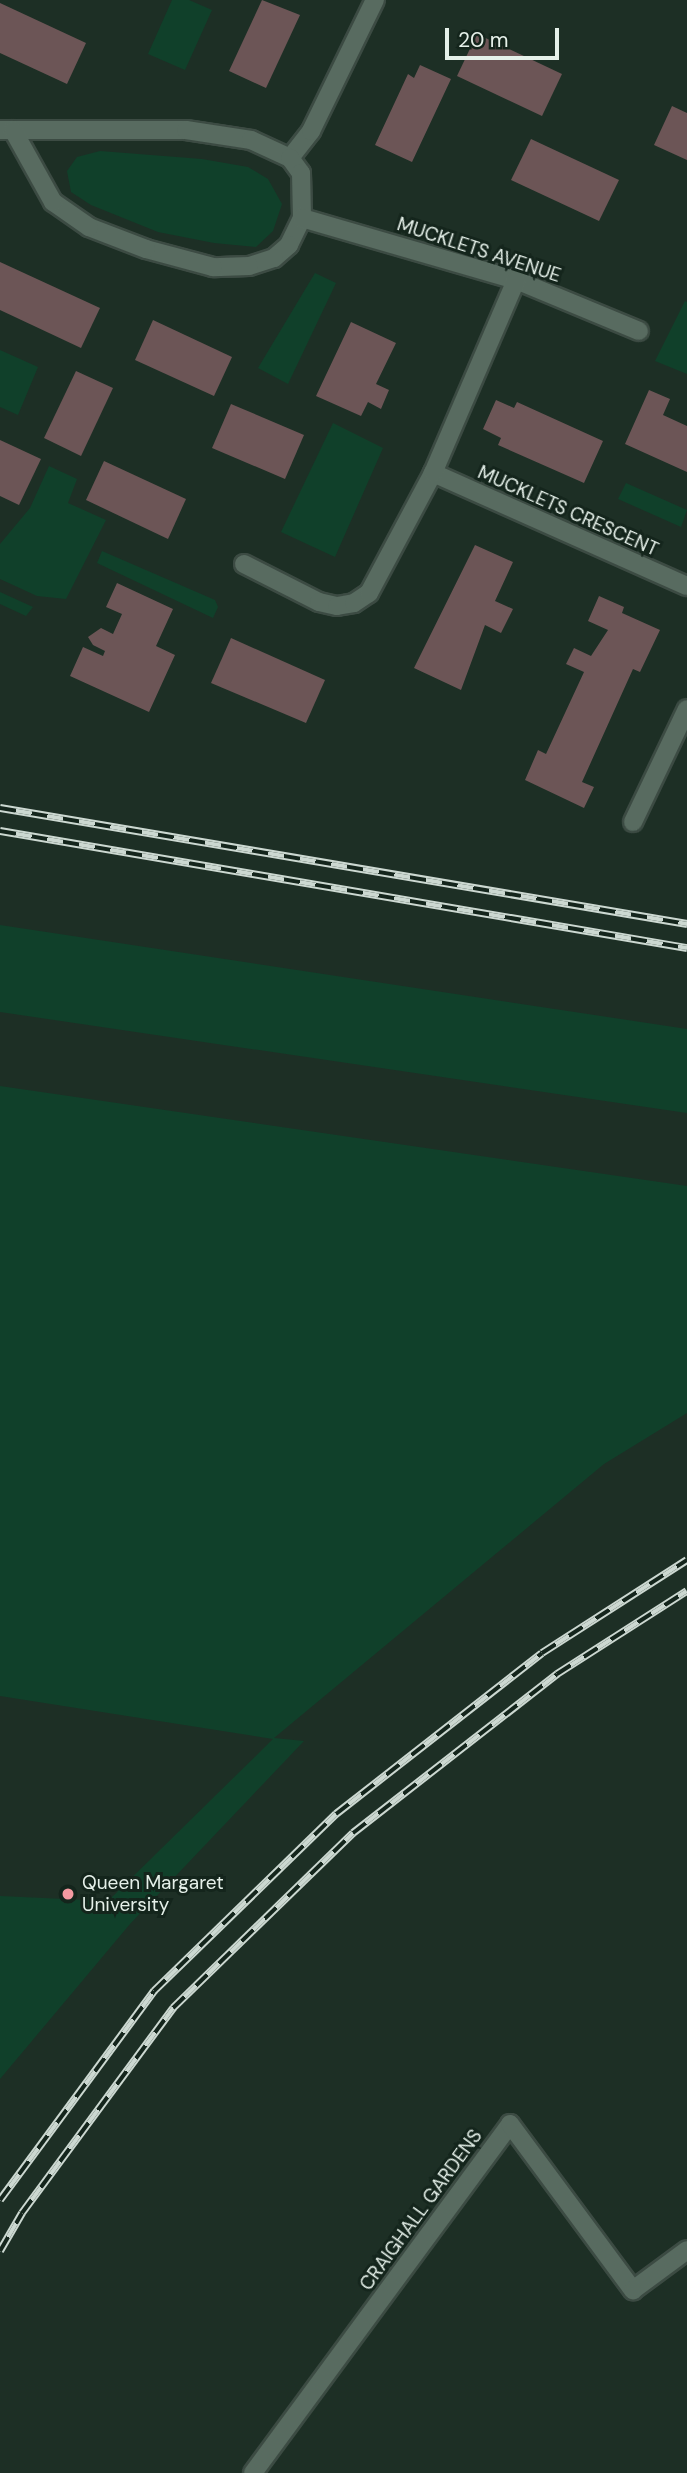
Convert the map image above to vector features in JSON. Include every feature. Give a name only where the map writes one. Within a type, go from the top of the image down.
[{"type":"street","points":[[290,158],[312,131],[375,0]]},
{"type":"street","points":[[7,130],[222,132],[290,158],[304,187],[302,218],[282,251],[249,266],[213,267],[146,250],[89,227],[53,202],[7,130]]},
{"type":"street","name":"MUCKLETS AVENUE","points":[[302,218],[516,280],[639,331]]},
{"type":"street","points":[[244,564],[319,602],[354,603],[369,593],[433,473],[516,280]]},
{"type":"street","name":"MUCKLETS CRESCENT","points":[[433,473],[687,586]]},
{"type":"street","points":[[633,822],[687,709]]},
{"type":"street","name":"CRAIGHALL GARDENS","points":[[253,2473],[510,2124],[633,2290],[687,2250]]},
{"type":"green space","points":[[172,0],[189,0],[212,10],[185,70],[148,54]]},
{"type":"green space","points":[[100,151],[202,159],[248,167],[268,179],[282,204],[273,231],[256,247],[214,243],[158,232],[91,205],[71,192],[67,171],[77,157]]},
{"type":"green space","points":[[315,273],[336,283],[288,384],[258,368]]},
{"type":"green space","points":[[685,301],[687,302],[687,374],[655,361]]},
{"type":"green space","points":[[0,350],[38,367],[18,415],[0,407]]},
{"type":"green space","points":[[333,423],[383,448],[335,557],[281,532]]},
{"type":"green space","points":[[49,466],[77,479],[68,503],[106,520],[66,599],[37,596],[0,579],[0,544],[30,508]]},
{"type":"green space","points":[[626,483],[687,510],[681,527],[618,499]]},
{"type":"green space","points":[[102,551],[215,600],[218,607],[213,618],[97,563]]},
{"type":"green space","points":[[0,592],[33,607],[26,616],[0,604]]},
{"type":"green space","points":[[0,925],[687,1029],[687,1113],[0,1012]]},
{"type":"green space","points":[[0,1086],[687,1186],[687,1413],[604,1464],[274,1738],[304,1741],[130,1924],[0,2079],[0,1896],[108,1901],[273,1739],[0,1696]]},
{"type":"building","points":[[262,0],[300,15],[266,88],[229,71]]},
{"type":"building","points":[[0,3],[86,43],[67,84],[0,53]]},
{"type":"building","points":[[477,34],[562,74],[542,116],[457,76]]},
{"type":"building","points":[[420,65],[451,79],[412,162],[375,145],[408,74],[414,78]]},
{"type":"building","points":[[672,106],[687,113],[687,160],[654,145]]},
{"type":"building","points":[[531,139],[619,180],[599,221],[511,180]]},
{"type":"building","points":[[0,262],[100,308],[81,348],[0,310]]},
{"type":"building","points":[[153,320],[232,357],[214,396],[135,360]]},
{"type":"building","points":[[351,322],[396,343],[376,384],[389,390],[381,409],[368,402],[361,416],[316,396]]},
{"type":"building","points":[[76,371],[113,388],[81,456],[44,438]]},
{"type":"building","points":[[649,390],[670,399],[663,415],[687,426],[687,472],[625,444]]},
{"type":"building","points":[[496,400],[514,408],[517,402],[603,441],[584,483],[498,445],[501,438],[483,429]]},
{"type":"building","points":[[231,404],[304,435],[285,479],[212,448]]},
{"type":"building","points":[[0,440],[41,459],[19,505],[0,496]]},
{"type":"building","points":[[104,461],[186,499],[168,539],[86,500]]},
{"type":"building","points":[[475,545],[513,562],[495,601],[513,609],[501,633],[485,625],[461,690],[414,668]]},
{"type":"building","points":[[117,583],[173,609],[156,646],[175,655],[149,712],[70,676],[83,647],[103,656],[105,651],[93,645],[88,637],[101,628],[113,634],[122,614],[106,607]]},
{"type":"building","points":[[599,596],[624,607],[622,613],[660,630],[640,672],[633,669],[582,782],[594,787],[584,808],[525,780],[538,750],[546,754],[584,672],[566,664],[574,648],[591,656],[608,630],[588,621]]},
{"type":"building","points":[[231,638],[325,680],[306,723],[211,683]]},
{"type":"railway","points":[[0,808],[687,924]]},
{"type":"railway","points":[[0,831],[687,948]]},
{"type":"railway","points":[[0,2200],[154,1991],[336,1814],[542,1653],[687,1560]]},
{"type":"railway","points":[[0,2251],[22,2213],[173,2008],[353,1833],[557,1674],[687,1591]]},
{"type":"place","name":"Queen Margaret University","points":[[68,1894]]}]
